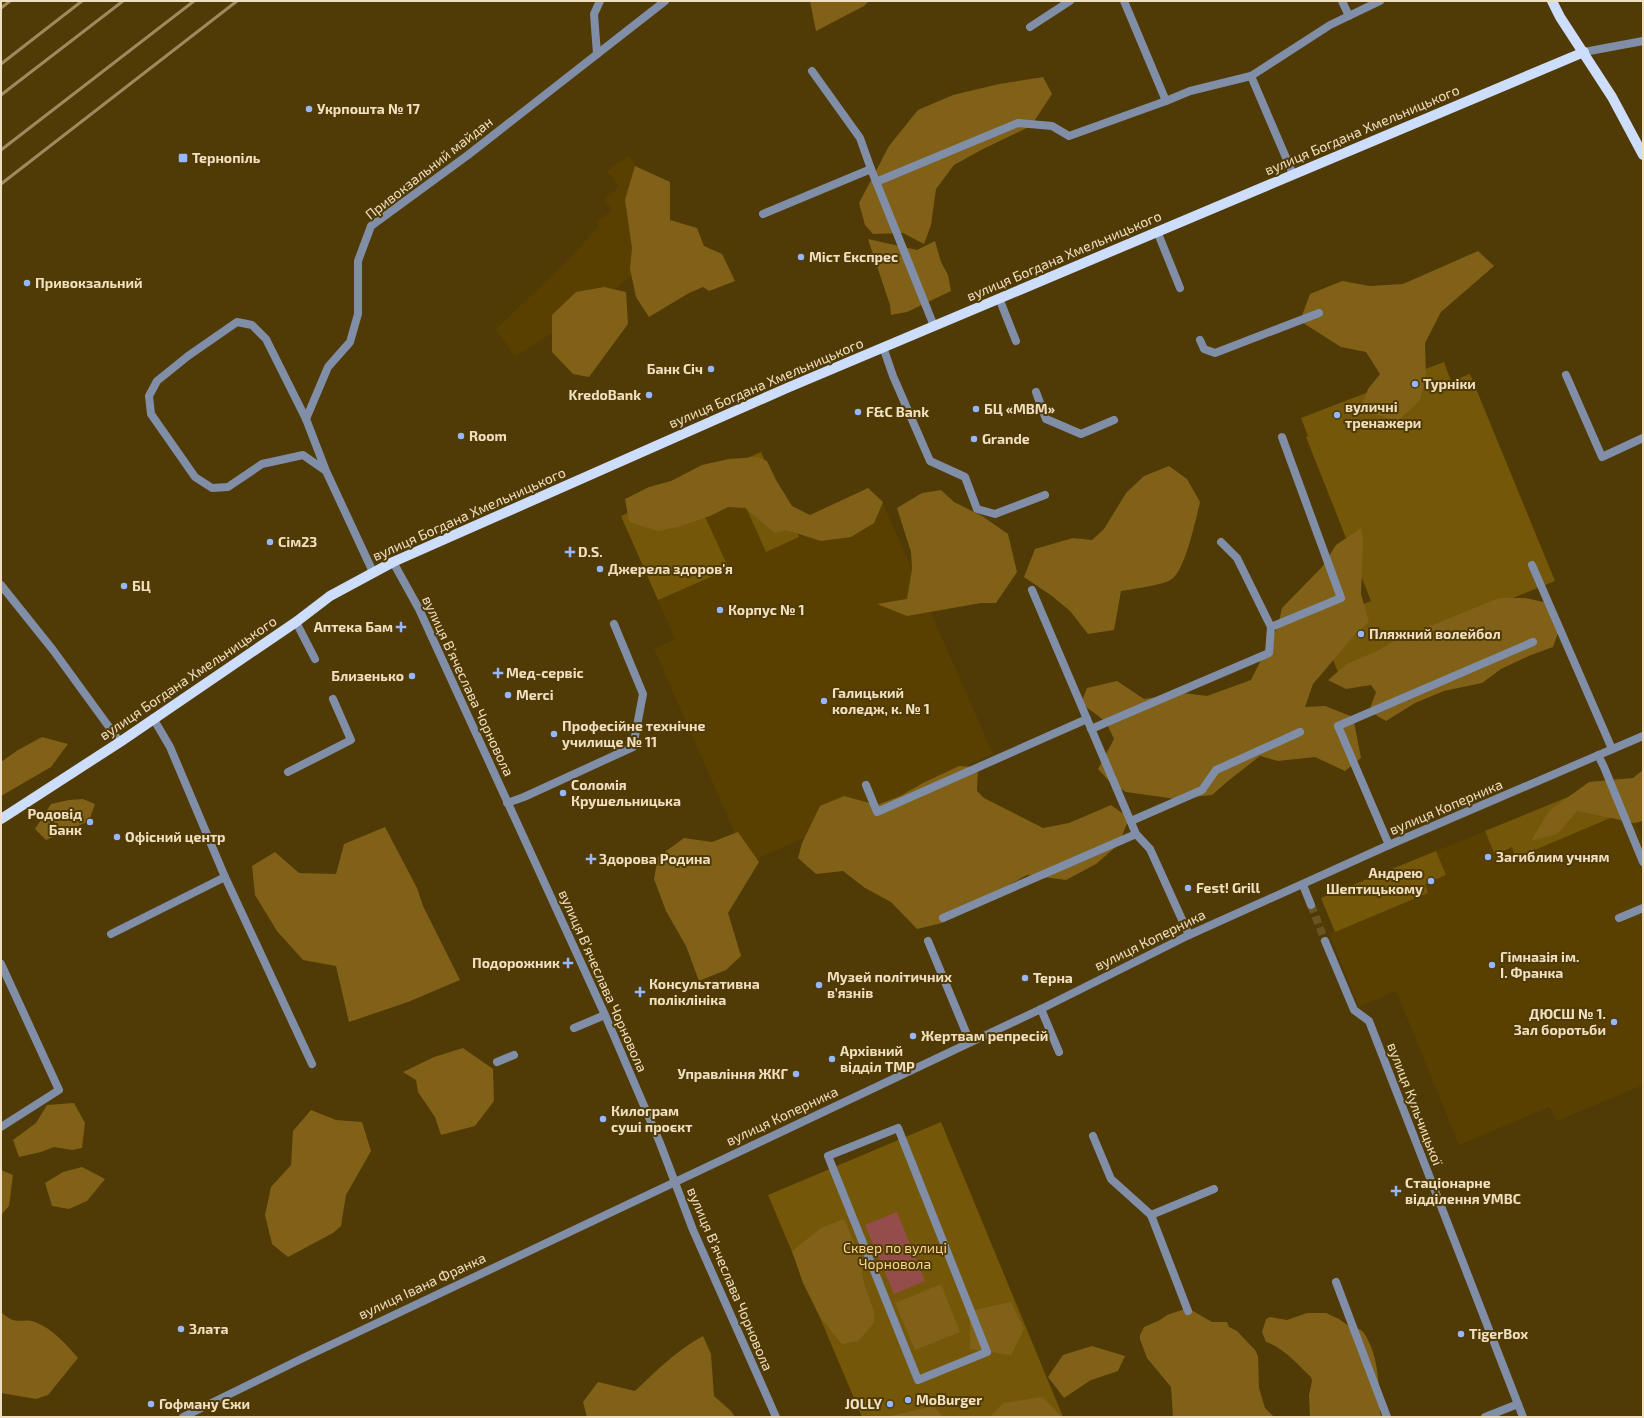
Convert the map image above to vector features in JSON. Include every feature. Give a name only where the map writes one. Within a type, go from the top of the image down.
[{"type":"main road","points":[[1552,1],[1560,17],[1584,52],[1623,115],[1643,155]]},
{"type":"main road","name":"вулиця Богдана Хмельницького","points":[[1,819],[120,742],[153,718],[296,622],[330,596],[393,562],[780,391],[1584,52]]},
{"type":"street","points":[[597,54],[594,14],[600,1]]},
{"type":"street","name":"Привокзальний майдан","points":[[306,419],[328,367],[350,342],[358,314],[358,261],[371,226],[474,150],[665,1]]},
{"type":"street","points":[[1030,27],[1070,1]]},
{"type":"street","points":[[1124,1],[1166,102]]},
{"type":"street","points":[[1342,1],[1350,16]]},
{"type":"street","points":[[876,182],[1018,123],[1052,126],[1069,136],[1166,102],[1190,91],[1251,76],[1330,25],[1380,1]]},
{"type":"street","points":[[1584,52],[1643,41]]},
{"type":"street","points":[[812,71],[860,138],[876,182],[934,326]]},
{"type":"street","points":[[1251,76],[1293,174]]},
{"type":"street","points":[[763,214],[871,169]]},
{"type":"street","points":[[1157,231],[1180,288]]},
{"type":"street","points":[[999,298],[1016,341]]},
{"type":"street","points":[[1200,340],[1204,349],[1215,353],[1319,313]]},
{"type":"street","points":[[326,471],[303,455],[262,464],[228,487],[212,488],[195,478],[151,414],[148,396],[157,381],[188,356],[237,322],[252,325],[266,339],[306,419],[326,471],[373,572]]},
{"type":"street","points":[[883,347],[893,376],[930,461],[965,477],[977,509],[995,514],[1045,495]]},
{"type":"street","points":[[1566,375],[1602,457],[1643,438]]},
{"type":"street","points":[[1036,392],[1046,419],[1081,434],[1114,420]]},
{"type":"street","points":[[1271,627],[1341,598],[1282,437]]},
{"type":"street","points":[[1091,729],[1269,653],[1271,627],[1237,558],[1221,542]]},
{"type":"street","name":"вулиця Вʼячеслава Чорновола","points":[[393,562],[419,609],[605,1015],[660,1142],[693,1230],[776,1417]]},
{"type":"street","points":[[1532,565],[1612,749]]},
{"type":"street","points":[[1,585],[53,650],[120,742]]},
{"type":"street","points":[[1032,590],[1136,834],[1150,849],[1189,934]]},
{"type":"street","points":[[296,622],[315,659]]},
{"type":"street","points":[[507,803],[524,797],[633,747],[643,694],[614,624]]},
{"type":"street","points":[[1389,845],[1338,726],[1534,642]]},
{"type":"street","points":[[288,772],[351,740],[333,699]]},
{"type":"street","points":[[153,718],[170,747],[225,877],[312,1064]]},
{"type":"street","points":[[866,786],[877,812],[1087,719]]},
{"type":"street","points":[[1131,821],[1202,790],[1216,770],[1300,732]]},
{"type":"street","name":"вулиця Коперника","points":[[674,1181],[1041,1008],[1189,934],[1303,885],[1389,845],[1643,736]]},
{"type":"street","points":[[1598,755],[1643,862]]},
{"type":"street","points":[[943,918],[1136,834]]},
{"type":"street","points":[[111,934],[225,877]]},
{"type":"street","points":[[1303,885],[1311,905]]},
{"type":"street","points":[[1619,918],[1643,908]]},
{"type":"street","points":[[928,941],[970,1042]]},
{"type":"street","name":"вулиця Кульчицької","points":[[1325,941],[1354,1010],[1369,1021],[1523,1417]]},
{"type":"street","points":[[1,964],[59,1090],[1,1127]]},
{"type":"street","points":[[1041,1008],[1059,1052]]},
{"type":"street","points":[[574,1028],[605,1015]]},
{"type":"street","points":[[497,1062],[514,1055]]},
{"type":"street","points":[[898,1128],[987,1352],[918,1380],[828,1156],[898,1128]]},
{"type":"street","points":[[1093,1136],[1111,1179],[1151,1215],[1188,1311]]},
{"type":"street","name":"вулиця Івана Франка","points":[[183,1417],[294,1362],[674,1181]]},
{"type":"street","points":[[1151,1215],[1214,1189]]},
{"type":"street","points":[[1336,1282],[1387,1417]]},
{"type":"street","points":[[1485,1417],[1518,1404]]},
{"type":"shaded area","points":[[810,1],[869,1],[864,6],[816,31]]},
{"type":"shaded area","points":[[1043,77],[1052,94],[1031,126],[954,165],[936,189],[931,225],[924,244],[903,233],[873,234],[865,225],[859,203],[889,146],[918,110],[953,95],[999,84]]},
{"type":"shaded area","points":[[629,155],[642,175],[645,265],[590,309],[515,357],[496,329],[570,258],[599,226],[596,223],[612,210],[604,200],[619,187],[607,171]]},
{"type":"shaded area","points":[[635,166],[670,182],[670,220],[697,228],[704,246],[722,254],[735,281],[709,291],[703,287],[689,293],[649,317],[636,297],[630,269],[632,248],[625,200]]},
{"type":"shaded area","points":[[868,239],[917,250],[935,241],[941,262],[948,275],[951,291],[907,312],[891,315],[890,305]]},
{"type":"shaded area","points":[[1478,251],[1494,266],[1441,312],[1425,343],[1426,374],[1420,400],[1398,421],[1360,410],[1368,389],[1380,374],[1366,352],[1341,347],[1300,321],[1310,294],[1342,281],[1370,286],[1403,284]]},
{"type":"shaded area","points":[[604,287],[626,292],[628,324],[589,377],[573,374],[552,352],[552,315],[576,292]]},
{"type":"shaded area","name":"Галицький коледж, к. № 1","points":[[761,451],[800,537],[881,499],[993,754],[748,863],[654,649],[675,639],[621,517]]},
{"type":"shaded area","points":[[757,457],[767,461],[776,480],[792,506],[810,515],[868,488],[883,502],[874,523],[851,537],[821,541],[786,530],[775,533],[745,508],[728,507],[710,516],[678,527],[658,531],[629,522],[625,499],[649,487],[671,481],[702,465],[729,459]]},
{"type":"shaded area","points":[[1169,466],[1187,479],[1200,502],[1186,555],[1181,566],[1177,574],[1168,581],[1155,585],[1121,591],[1114,630],[1088,634],[1070,611],[1052,596],[1024,577],[1035,549],[1073,538],[1092,540],[1104,529],[1126,493],[1144,476]]},
{"type":"shaded area","points":[[941,490],[954,502],[982,516],[1008,534],[1017,572],[996,603],[981,603],[907,616],[877,604],[907,599],[912,569],[911,552],[897,508],[922,493]]},
{"type":"shaded area","points":[[1361,528],[1363,541],[1361,594],[1369,622],[1352,638],[1313,684],[1305,707],[1325,706],[1353,717],[1361,758],[1345,771],[1315,757],[1278,761],[1260,756],[1212,795],[1176,799],[1126,792],[1110,782],[1098,769],[1114,739],[1106,722],[1081,703],[1087,688],[1117,681],[1144,699],[1183,693],[1207,696],[1251,680],[1278,626],[1282,608],[1322,567],[1336,545]]},
{"type":"shaded area","points":[[1499,598],[1525,598],[1553,604],[1560,627],[1553,647],[1531,655],[1501,669],[1482,683],[1444,691],[1415,703],[1386,721],[1369,711],[1376,692],[1371,685],[1346,689],[1328,680],[1347,664],[1377,651],[1396,640]]},
{"type":"shaded area","points":[[42,737],[68,744],[51,767],[1,796],[1,762],[18,750]]},
{"type":"shaded area","points":[[959,766],[978,767],[977,791],[984,798],[1043,828],[1069,823],[1111,805],[1129,818],[1119,844],[1096,864],[1066,880],[1027,875],[942,923],[917,929],[891,902],[865,888],[843,871],[816,874],[798,858],[802,843],[820,806],[844,796],[877,805],[900,796]]},
{"type":"shaded area","points":[[1643,770],[1643,821],[1635,823],[1577,811],[1557,834],[1531,841],[1549,811],[1589,782],[1633,778]]},
{"type":"shaded area","name":"Гімназія ім. І. Франка","points":[[1617,777],[1643,843],[1643,1085],[1557,1121],[1550,1107],[1459,1145],[1396,991],[1359,1007],[1329,934],[1335,931],[1321,898]]},
{"type":"shaded area","points":[[83,799],[95,804],[89,821],[46,840],[35,829],[51,804]]},
{"type":"shaded area","points":[[385,827],[417,888],[423,906],[460,980],[408,1002],[349,1022],[336,966],[303,960],[277,931],[255,895],[252,866],[275,852],[299,873],[336,874],[344,844]]},
{"type":"shaded area","points":[[738,832],[759,862],[728,913],[741,956],[726,970],[699,981],[686,946],[666,911],[654,879],[658,857],[684,838],[712,842]]},
{"type":"shaded area","points":[[463,1048],[493,1069],[494,1101],[475,1126],[441,1135],[435,1117],[418,1092],[416,1080],[403,1072],[434,1057]]},
{"type":"shaded area","points":[[74,1103],[85,1123],[82,1148],[72,1150],[54,1147],[41,1152],[19,1157],[13,1140],[36,1123],[47,1105]]},
{"type":"shaded area","points":[[311,1110],[336,1120],[362,1122],[371,1151],[346,1195],[341,1226],[333,1233],[288,1257],[272,1244],[265,1215],[271,1187],[291,1165],[293,1131]]},
{"type":"shaded area","points":[[82,1167],[105,1179],[87,1201],[69,1209],[52,1206],[45,1183],[63,1172]]},
{"type":"shaded area","points":[[1,1170],[13,1175],[9,1206],[1,1215]]},
{"type":"shaded area","points":[[897,1212],[925,1281],[894,1294],[865,1225]]},
{"type":"shaded area","points":[[844,1219],[859,1254],[864,1283],[874,1312],[874,1323],[858,1341],[842,1344],[820,1317],[803,1283],[792,1251],[821,1228]]},
{"type":"shaded area","points":[[941,1284],[960,1332],[915,1350],[895,1303]]},
{"type":"shaded area","points":[[1011,1302],[1024,1329],[1011,1355],[970,1349],[970,1311]]},
{"type":"shaded area","points":[[1188,1308],[1212,1322],[1227,1322],[1229,1327],[1237,1331],[1255,1350],[1258,1356],[1259,1388],[1265,1408],[1274,1417],[1173,1417],[1171,1387],[1147,1358],[1140,1335],[1144,1327],[1167,1315]]},
{"type":"shaded area","points":[[1,1312],[6,1317],[11,1319],[30,1321],[42,1325],[64,1342],[78,1358],[48,1395],[36,1399],[1,1393]]},
{"type":"shaded area","points":[[1307,1313],[1326,1313],[1349,1326],[1361,1330],[1364,1333],[1373,1351],[1377,1372],[1380,1413],[1382,1417],[1310,1417],[1309,1395],[1312,1381],[1311,1377],[1284,1352],[1266,1342],[1262,1332],[1266,1319],[1270,1317],[1287,1320]]},
{"type":"shaded area","points":[[703,1336],[711,1354],[714,1396],[731,1411],[735,1417],[587,1417],[583,1402],[598,1382],[635,1391],[676,1354]]},
{"type":"shaded area","points":[[1092,1346],[1125,1356],[1118,1371],[1091,1380],[1064,1398],[1048,1377],[1063,1355]]},
{"type":"shaded area","points":[[1042,1397],[1062,1417],[990,1417],[1003,1403]]},
{"type":"shaded area","points":[[934,1406],[943,1417],[886,1417]]},
{"type":"green space","points":[[1444,362],[1451,381],[1415,395],[1470,374],[1555,581],[1403,642],[1338,672],[1318,623],[1371,601],[1306,437],[1308,436],[1301,418],[1366,393],[1373,411],[1378,387]]},
{"type":"green space","points":[[761,452],[799,537],[766,552],[728,467]]},
{"type":"green space","points":[[690,484],[729,569],[658,600],[621,516]]},
{"type":"green space","points":[[1602,783],[1615,816],[1516,858],[1512,847],[1495,855],[1485,831]]},
{"type":"green space","points":[[1436,851],[1446,875],[1425,884],[1428,893],[1335,932],[1321,898]]},
{"type":"green space","name":"Сквер по вулиці Чорновола","points":[[941,1122],[1063,1417],[862,1417],[768,1195]]},
{"type":"tunnel","points":[[1311,905],[1325,941]]},
{"type":"railway","points":[[1,8],[10,1]]},
{"type":"railway","points":[[1,64],[82,1]]},
{"type":"railway","points":[[1,95],[123,1]]},
{"type":"railway","points":[[1,150],[194,1]]},
{"type":"railway","points":[[1,184],[237,1]]},
{"type":"place","name":"Укрпошта № 17","points":[[309,109]]},
{"type":"place","name":"Тернопіль","points":[[183,158]]},
{"type":"place","name":"Міст Експрес","points":[[801,257]]},
{"type":"place","name":"Привокзальний","points":[[27,283]]},
{"type":"place","name":"Банк Січ","points":[[711,369]]},
{"type":"place","name":"Турніки","points":[[1415,384]]},
{"type":"place","name":"KredoBank","points":[[649,395]]},
{"type":"place","name":"БЦ «МВМ»","points":[[976,409]]},
{"type":"place","name":"F&C Bank","points":[[858,412]]},
{"type":"place","name":"вуличні тренажери","points":[[1337,415]]},
{"type":"place","name":"Room","points":[[461,436]]},
{"type":"place","name":"Grande","points":[[974,439]]},
{"type":"place","name":"Сім23","points":[[270,542]]},
{"type":"place","name":"D.S.","points":[[570,552]]},
{"type":"place","name":"Джерела здоров'я","points":[[600,569]]},
{"type":"place","name":"БЦ","points":[[124,586]]},
{"type":"place","name":"Корпус № 1","points":[[720,610]]},
{"type":"place","name":"Аптека Бам","points":[[401,627]]},
{"type":"place","name":"Пляжний волейбол","points":[[1361,634]]},
{"type":"place","name":"Мед-сервіс","points":[[498,673]]},
{"type":"place","name":"Близенько","points":[[412,676]]},
{"type":"place","name":"Merci","points":[[508,695]]},
{"type":"place","name":"Галицький коледж, к. № 1","points":[[824,701]]},
{"type":"place","name":"Професійне технічне училище № 11","points":[[554,734]]},
{"type":"place","name":"Соломія Крушельницька","points":[[563,793]]},
{"type":"place","name":"Родовід Банк","points":[[90,822]]},
{"type":"place","name":"Офісний центр","points":[[117,837]]},
{"type":"place","name":"Загиблим учням","points":[[1488,857]]},
{"type":"place","name":"Здорова Родина","points":[[591,859]]},
{"type":"place","name":"Андрею Шептицькому","points":[[1431,881]]},
{"type":"place","name":"Fest! Grill","points":[[1188,888]]},
{"type":"place","name":"Подорожник","points":[[568,963]]},
{"type":"place","name":"Гімназія ім. І. Франка","points":[[1492,965]]},
{"type":"place","name":"Терна","points":[[1025,978]]},
{"type":"place","name":"Музей політичних в’язнів","points":[[819,985]]},
{"type":"place","name":"Консультативна поліклініка","points":[[640,992]]},
{"type":"place","name":"ДЮСШ № 1. Зал боротьби","points":[[1614,1022]]},
{"type":"place","name":"Жертвам репресій","points":[[913,1036]]},
{"type":"place","name":"Архівний відділ ТМР","points":[[832,1059]]},
{"type":"place","name":"Управління ЖКГ","points":[[796,1074]]},
{"type":"place","name":"Килограм суші проєкт","points":[[603,1119]]},
{"type":"place","name":"Стаціонарне відділення УМВС","points":[[1396,1191]]},
{"type":"place","name":"Злата","points":[[181,1329]]},
{"type":"place","name":"TigerBox","points":[[1461,1334]]},
{"type":"place","name":"MoBurger","points":[[908,1400]]},
{"type":"place","name":"Гофману Єжи","points":[[151,1404]]},
{"type":"place","name":"JOLLY","points":[[890,1404]]}]
